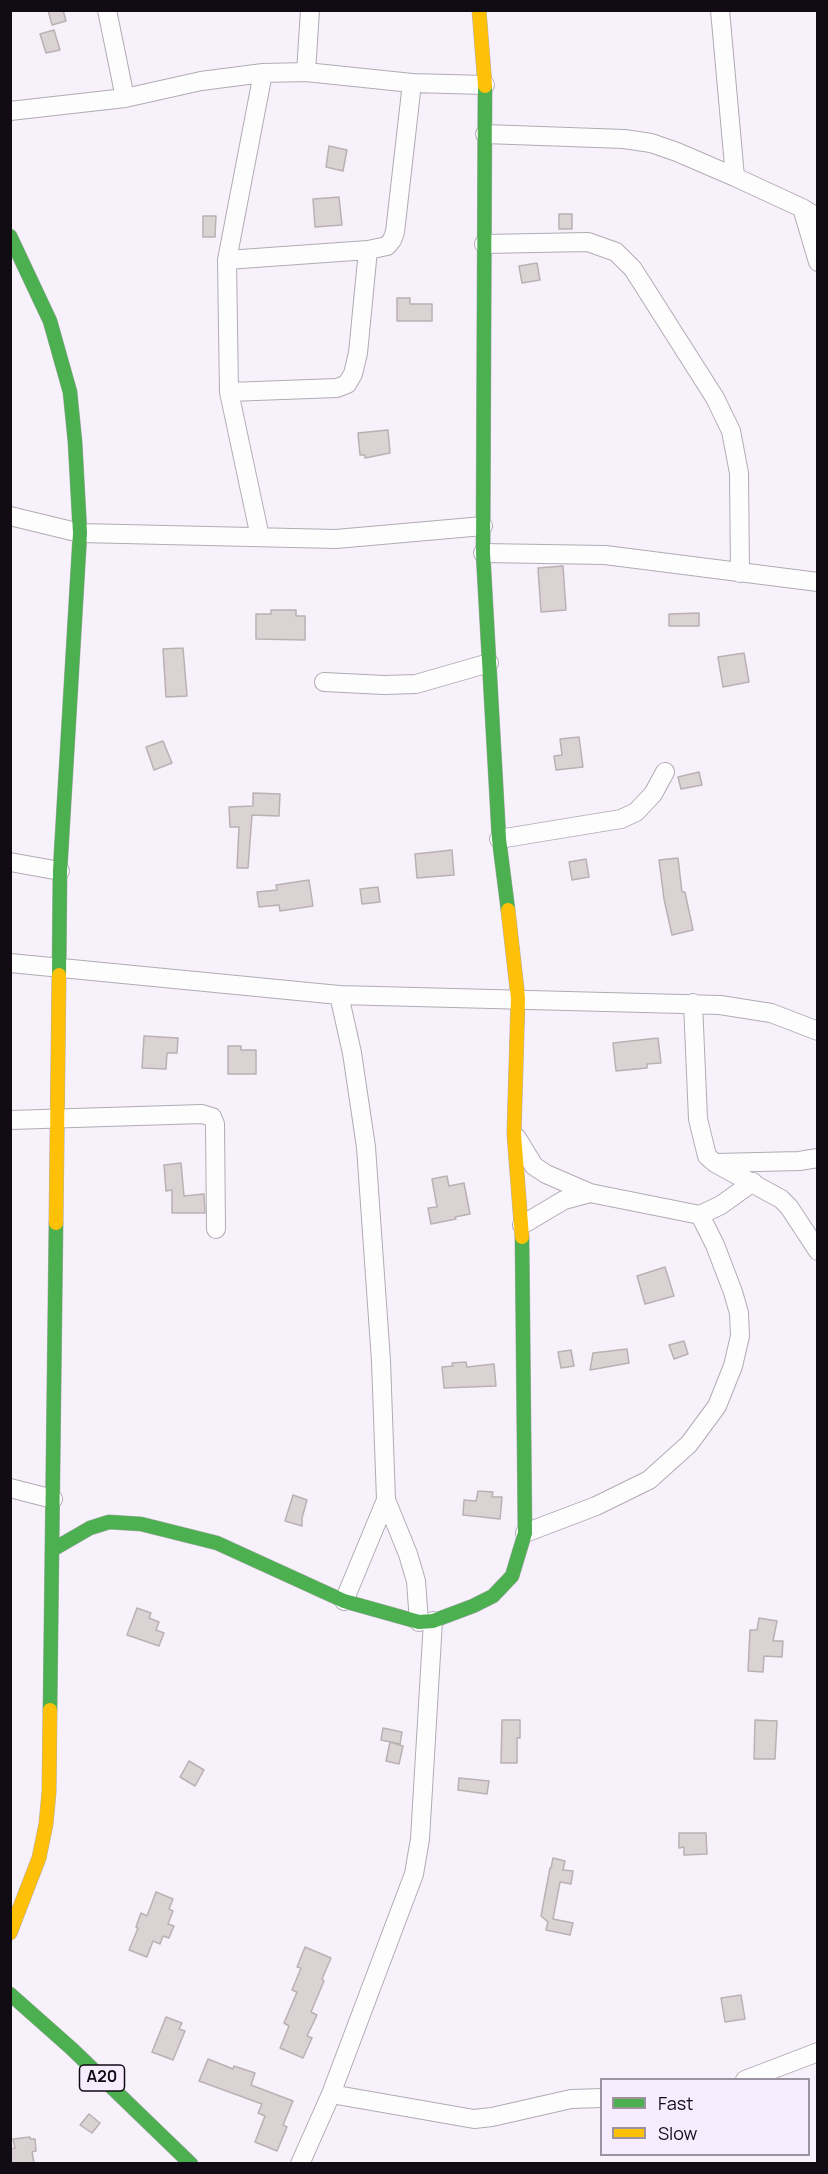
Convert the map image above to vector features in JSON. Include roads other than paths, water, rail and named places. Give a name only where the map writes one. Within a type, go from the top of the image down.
[{"type":"street","points":[[107,10],[124,98]]},
{"type":"street","points":[[306,72],[310,10]]},
{"type":"street","points":[[52,1550],[90,1528],[108,1522],[141,1524],[217,1543],[344,1601],[426,1622],[473,1606],[493,1596],[512,1576],[525,1533],[522,1225],[514,1134],[518,998],[498,839],[483,553],[485,85],[479,10]]},
{"type":"street","points":[[720,10],[735,177]]},
{"type":"street","points":[[260,537],[229,392],[227,260],[264,72]]},
{"type":"street","points":[[10,111],[124,98],[201,81],[264,72],[306,72],[412,82],[485,85]]},
{"type":"street","points":[[227,260],[368,250],[387,246],[394,232],[412,82]]},
{"type":"street","points":[[485,134],[624,139],[651,143],[676,152],[810,213],[818,262]]},
{"type":"street","points":[[10,236],[50,321],[70,392],[80,533],[60,871],[49,1791],[46,1824],[39,1858],[10,1933]]},
{"type":"street","points":[[484,244],[588,242],[616,252],[633,269],[715,398],[731,431],[739,473],[740,573]]},
{"type":"street","points":[[229,392],[337,388],[347,384],[353,374],[358,353],[368,250]]},
{"type":"street","points":[[10,516],[80,533],[336,539],[483,526]]},
{"type":"street","points":[[483,553],[605,555],[818,582]]},
{"type":"street","points":[[324,682],[416,684],[489,663]]},
{"type":"street","points":[[498,839],[621,819],[636,812],[653,794],[665,772]]},
{"type":"street","points":[[10,862],[60,871]]},
{"type":"street","points":[[10,963],[339,995],[720,1005],[771,1013],[818,1031]]},
{"type":"street","points":[[300,2163],[331,2094],[414,1874],[420,1839],[426,1622],[408,1554],[386,1500],[381,1361],[366,1147],[352,1053],[339,995]]},
{"type":"street","points":[[693,1003],[698,1119],[701,1139],[707,1156],[715,1163],[782,1199],[818,1251]]},
{"type":"street","points":[[10,1120],[202,1114],[212,1117],[215,1124],[216,1229]]},
{"type":"street","points":[[514,1134],[534,1166],[546,1174],[590,1193],[700,1215],[753,1182]]},
{"type":"street","points":[[715,1163],[800,1161],[818,1158]]},
{"type":"street","points":[[522,1225],[564,1200],[590,1193]]},
{"type":"street","points":[[525,1533],[596,1506],[649,1480],[689,1444],[717,1406],[734,1366],[740,1336],[739,1312],[719,1254],[700,1215]]},
{"type":"street","points":[[10,1488],[53,1498]]},
{"type":"street","points":[[344,1601],[386,1500]]},
{"type":"street","name":"A20","points":[[10,1994],[72,2049],[191,2163]]},
{"type":"street","points":[[748,2078],[818,2052]]},
{"type":"street","points":[[331,2094],[474,2119],[571,2099],[600,2098]]}]
